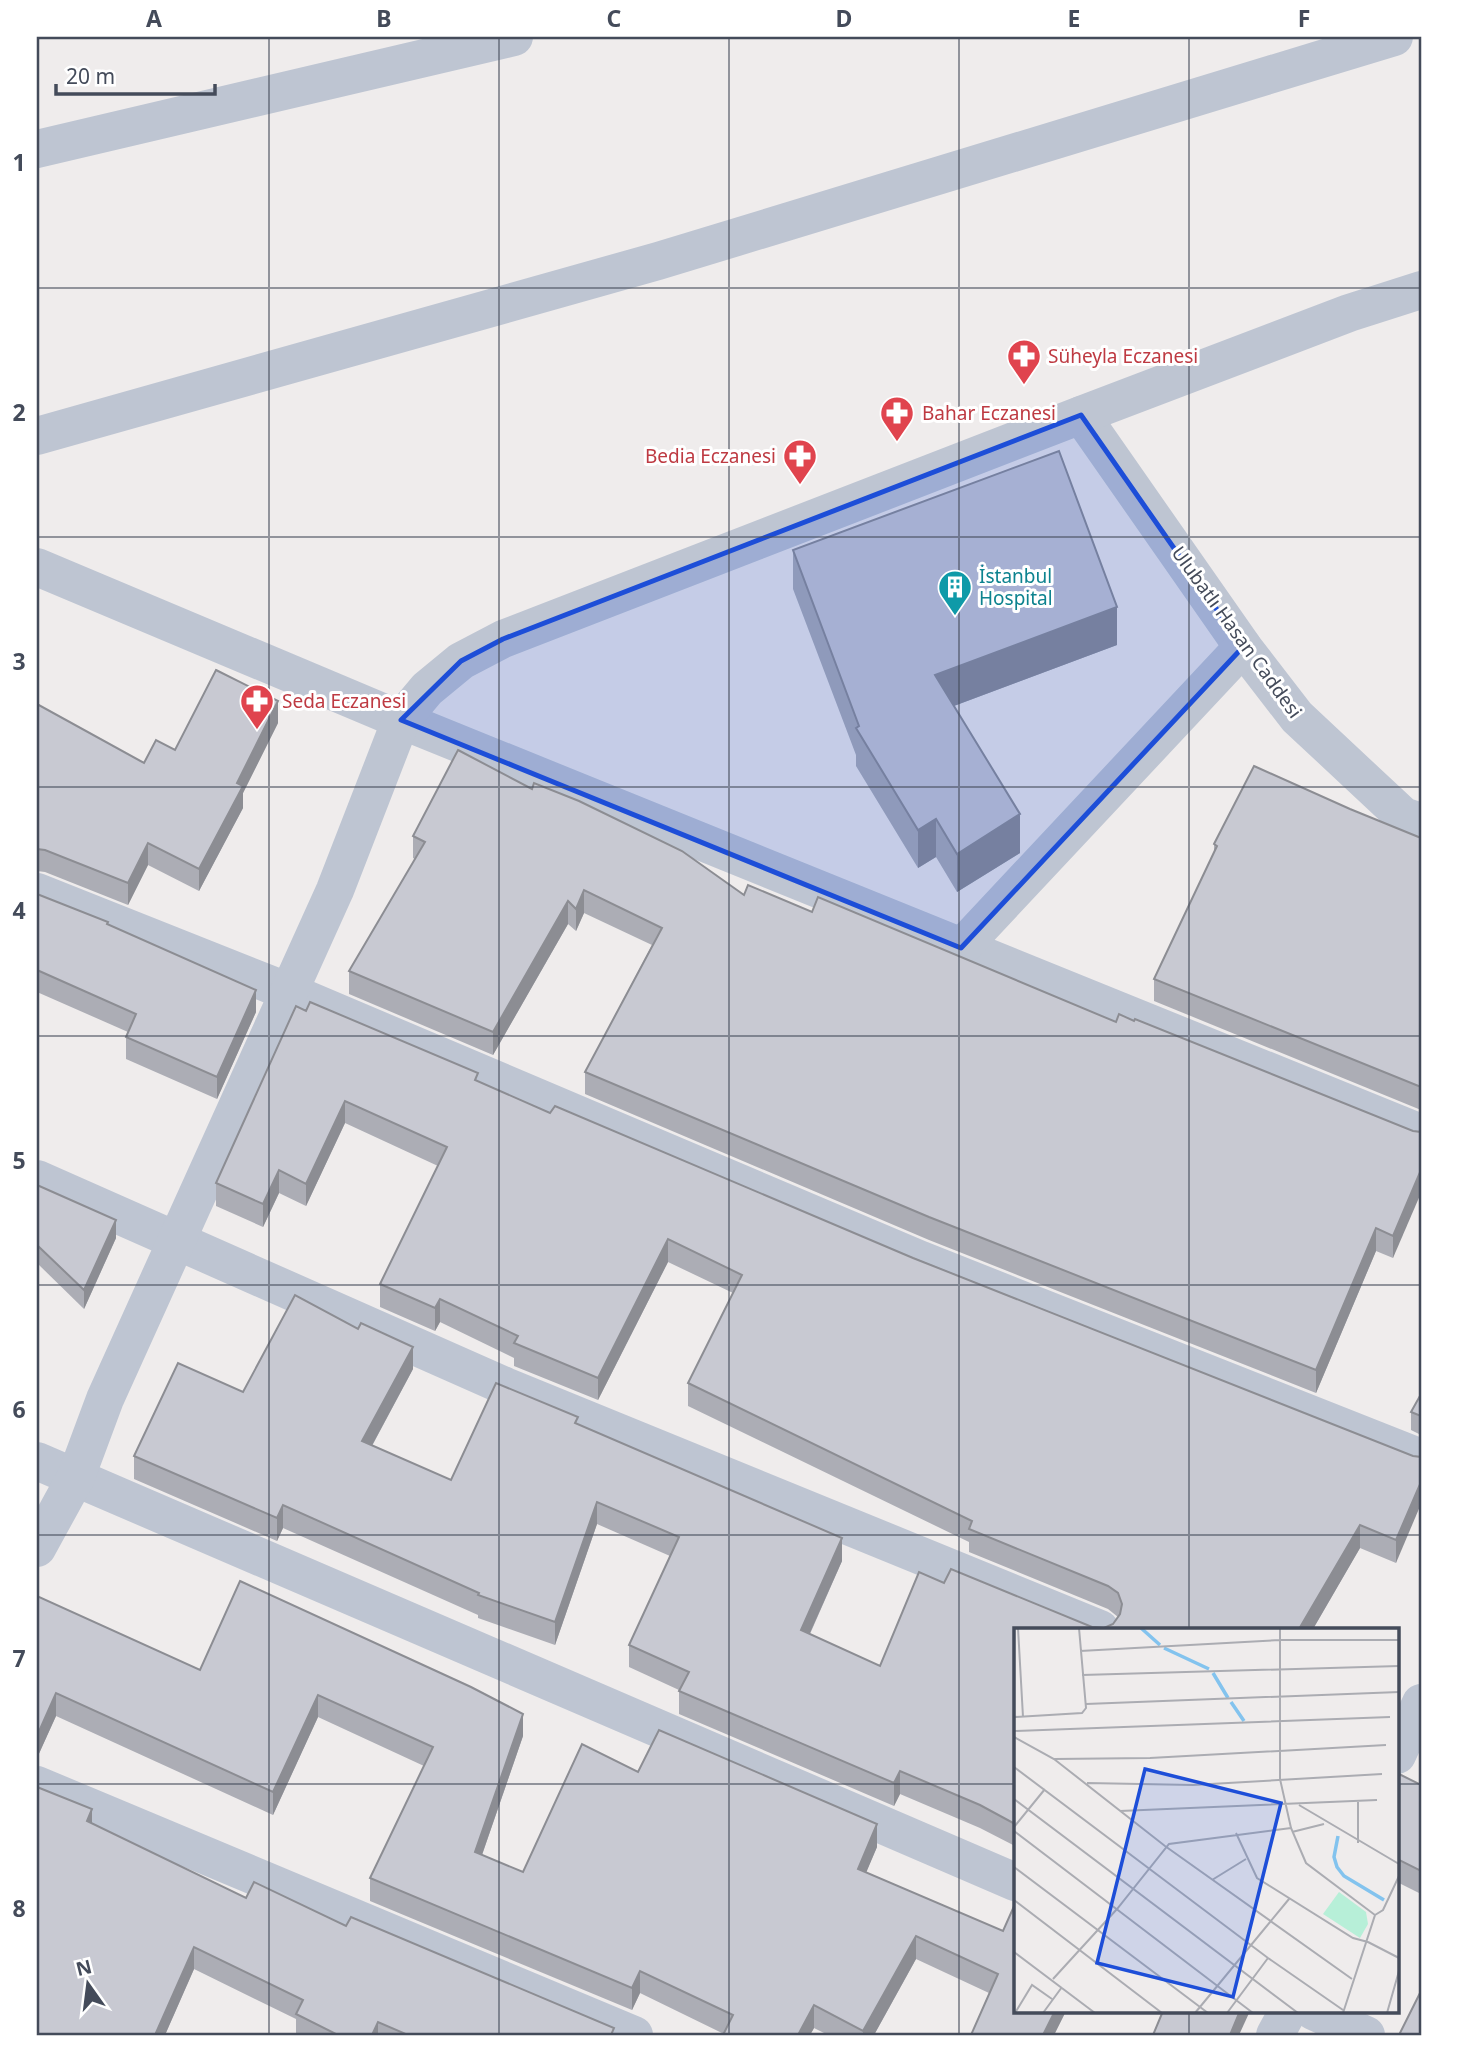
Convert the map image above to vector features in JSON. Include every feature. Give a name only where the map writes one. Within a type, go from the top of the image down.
[{"type":"street","points":[[37,149],[513,37]]},
{"type":"street","points":[[37,436],[658,261],[1394,37]]},
{"type":"street","points":[[37,1548],[76,1477],[105,1399],[335,890],[401,720],[427,689],[461,661],[503,639],[1349,313],[1421,290]]},
{"type":"street","name":"Ulubatlı Hasan Caddesi","points":[[1081,415],[1243,647],[1297,717],[1403,816],[1421,822]]},
{"type":"street","points":[[37,567],[401,720],[1421,1133]]},
{"type":"street","points":[[961,948],[1243,647]]},
{"type":"street","points":[[37,892],[289,992],[921,1260],[1421,1458]]},
{"type":"street","points":[[37,1179],[505,1386],[1098,1628]]},
{"type":"street","points":[[37,1461],[1014,1882]]},
{"type":"street","points":[[1403,1755],[1421,1703]]},
{"type":"street","points":[[37,1785],[634,2035]]},
{"type":"street","points":[[1275,2035],[1286,2012]]},
{"type":"street","points":[[1315,2012],[1366,2035]]},
{"type":"highlighted area","points":[[1081,415],[1243,647],[961,948],[401,720],[461,661],[503,639]]},
{"type":"building","name":"İstanbul Hospital","points":[[1059,451],[1117,607],[935,675],[1020,814],[957,854],[936,819],[918,830],[856,728],[859,726],[793,550]]},
{"type":"building","points":[[216,670],[278,701],[237,783],[243,786],[199,869],[148,843],[128,883],[37,849],[37,704],[144,763],[156,740],[175,750]]},
{"type":"building","points":[[458,750],[532,789],[534,783],[579,801],[682,851],[744,895],[748,885],[812,912],[818,897],[1116,1022],[1119,1014],[1134,1021],[1135,1019],[1421,1132],[1421,1170],[1393,1236],[1376,1228],[1316,1370],[929,1217],[585,1072],[662,928],[584,890],[576,909],[568,901],[493,1032],[349,971],[425,842],[413,836]]},
{"type":"building","points":[[1254,766],[1421,838],[1421,1087],[1154,979],[1217,846],[1214,844]]},
{"type":"building","points":[[37,894],[108,922],[107,924],[256,990],[217,1077],[126,1037],[136,1014],[37,970]]},
{"type":"building","points":[[310,1002],[478,1073],[475,1080],[550,1113],[555,1106],[913,1258],[1421,1457],[1421,1482],[1396,1540],[1360,1525],[1300,1628],[1104,1628],[1113,1624],[1120,1614],[1122,1604],[1118,1593],[1108,1586],[969,1529],[972,1521],[688,1383],[742,1275],[668,1239],[598,1378],[514,1343],[518,1336],[440,1299],[435,1308],[380,1284],[447,1147],[345,1101],[306,1184],[279,1170],[263,1204],[216,1183],[296,1006],[306,1011]]},
{"type":"building","points":[[37,1185],[116,1220],[84,1290],[37,1245]]},
{"type":"building","points":[[295,1295],[358,1329],[361,1323],[413,1347],[362,1441],[451,1480],[496,1383],[578,1417],[575,1423],[842,1538],[801,1630],[880,1666],[919,1572],[944,1583],[951,1569],[1092,1627],[1104,1628],[1014,1628],[1014,1823],[980,1805],[900,1771],[894,1783],[679,1691],[689,1672],[629,1645],[679,1537],[597,1502],[555,1622],[478,1595],[479,1593],[283,1505],[277,1518],[134,1456],[178,1363],[243,1392]]},
{"type":"building","points":[[1421,1394],[1421,1416],[1411,1412]]},
{"type":"building","points":[[240,1581],[471,1687],[523,1714],[475,1852],[523,1872],[582,1744],[638,1772],[659,1730],[877,1824],[858,1869],[1003,1931],[1014,1906],[1014,2012],[1054,2012],[1043,2035],[971,2035],[998,1974],[916,1936],[863,2031],[814,2005],[798,2035],[723,2035],[733,2015],[640,1971],[632,1988],[370,1878],[433,1747],[318,1695],[273,1792],[56,1693],[37,1736],[37,1596],[200,1670]]},
{"type":"building","points":[[1398,1774],[1421,1785],[1421,1871],[1398,1860]]},
{"type":"building","points":[[37,1787],[92,1809],[87,1821],[246,1898],[254,1882],[346,1926],[351,1917],[614,2028],[611,2035],[408,2035],[378,2022],[372,2035],[338,2035],[296,2014],[303,2000],[194,1947],[155,2035],[37,2035]]},
{"type":"building","points":[[1421,1991],[1421,2035],[1399,2035]]},
{"type":"building","points":[[1163,2012],[1240,2012],[1230,2035],[1153,2035]]},
{"type":"place","name":"Süheyla Eczanesi","points":[[1024,386]]},
{"type":"place","name":"Bahar Eczanesi","points":[[897,443]]},
{"type":"place","name":"Bedia Eczanesi","points":[[800,486]]},
{"type":"place","name":"İstanbul Hospital","points":[[955,617]]},
{"type":"place","name":"Seda Eczanesi","points":[[257,731]]}]
